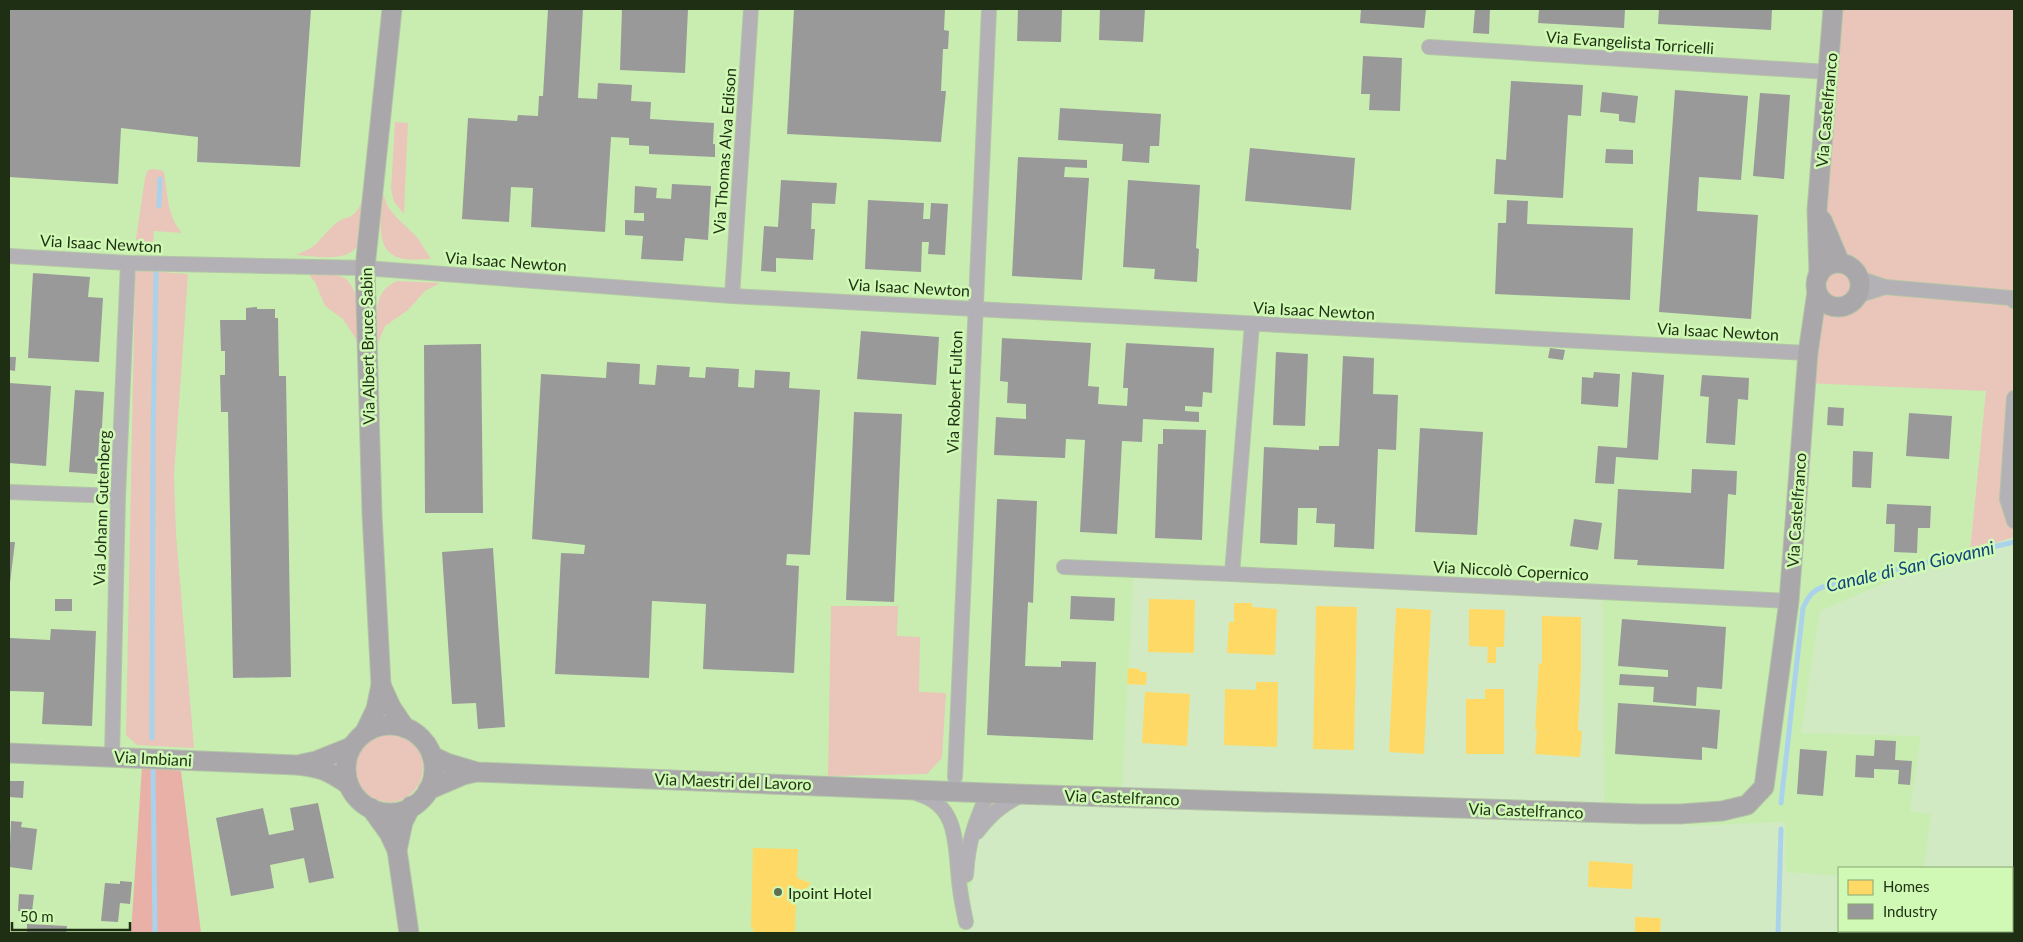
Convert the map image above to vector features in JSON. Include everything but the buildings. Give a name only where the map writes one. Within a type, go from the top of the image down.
[{"type":"street","name":"Via Albert Bruce Sabin","points":[[365,732],[376,709],[382,684],[372,514],[364,268],[392,9]]},
{"type":"street","name":"Via Thomas Alva Edison","points":[[732,296],[751,9]]},
{"type":"street","name":"Via Robert Fulton","points":[[956,776],[989,9]]},
{"type":"street","name":"Via Castelfranco","points":[[988,793],[1641,814],[1714,811],[1747,805],[1764,787],[1789,602],[1808,353],[1818,283],[1818,210],[1834,9]]},
{"type":"street","name":"Via Evangelista Torricelli","points":[[1429,47],[1829,72]]},
{"type":"street","name":"Via Castelfranco","points":[[1818,210],[1840,263]]},
{"type":"street","name":"Via Isaac Newton","points":[[9,256],[128,263],[364,268],[732,296],[1808,353]]},
{"type":"street","name":"Via Johann Gutenberg","points":[[112,756],[118,496],[128,263]]},
{"type":"street","points":[[1840,263],[1853,269],[1858,287],[1845,306],[1832,306],[1820,298],[1818,283],[1826,266],[1840,263]]},
{"type":"street","points":[[1858,287],[1885,287],[2012,298],[2014,301]]},
{"type":"street","name":"Via Castelfranco","points":[[1808,353],[1832,306]]},
{"type":"street","points":[[1232,574],[1252,324]]},
{"type":"street","points":[[2014,398],[2007,499],[2014,521]]},
{"type":"street","points":[[9,492],[118,496]]},
{"type":"street","name":"Via Niccolò Copernico","points":[[1064,567],[1789,602]]},
{"type":"street","name":"Via Albert Bruce Sabin","points":[[382,684],[391,707],[405,728]]},
{"type":"street","points":[[370,808],[391,813],[403,811],[416,804],[432,782],[434,770],[432,756],[426,743],[419,736],[405,728],[384,725],[365,732],[351,747],[346,769],[349,785],[356,797],[370,808],[389,833],[397,850],[409,933]]},
{"type":"street","name":"Via Imbiani","points":[[296,765],[316,762],[351,747]]},
{"type":"street","name":"Via Imbiani","points":[[9,752],[317,767],[349,785]]},
{"type":"street","name":"Via Maestri del Lavoro","points":[[432,756],[477,772]]},
{"type":"street","name":"Via Maestri del Lavoro","points":[[428,790],[463,775],[477,772],[988,793]]},
{"type":"street","points":[[901,788],[938,802],[948,818],[955,834],[966,928]]},
{"type":"street","points":[[966,928],[969,842],[973,826],[988,793]]},
{"type":"street","points":[[969,842],[988,818],[1002,805],[1025,794]]},
{"type":"street","points":[[397,850],[403,822],[411,806]]},
{"type":"shaded area","points":[[9,9],[1832,9],[1986,391],[1970,551],[1937,561],[1820,611],[1801,733],[1921,736],[1910,811],[1931,814],[1924,867],[1838,867],[1838,876],[1786,872],[1785,822],[1691,826],[1676,811],[1604,811],[1602,590],[1134,574],[1121,804],[982,799],[966,933],[201,933],[142,767],[131,933],[9,933]]},
{"type":"shaded area","points":[[1832,9],[2014,9],[2014,537],[1970,551],[1986,391],[1805,383]]},
{"type":"shaded area","points":[[395,122],[408,123],[404,214],[394,202],[391,189]]},
{"type":"shaded area","points":[[151,169],[164,172],[167,197],[173,220],[182,233],[154,231],[153,246],[138,244],[136,239],[145,178],[147,171]]},
{"type":"shaded area","points":[[383,194],[388,207],[417,237],[431,259],[404,259],[391,254],[386,248],[382,240],[381,231]]},
{"type":"shaded area","points":[[363,198],[362,234],[359,244],[353,251],[336,257],[296,255],[313,246],[338,222],[353,215]]},
{"type":"shaded area","points":[[137,270],[188,274],[174,476],[176,534],[194,748],[137,745],[126,735],[135,275]]},
{"type":"shaded area","points":[[309,275],[336,275],[345,278],[351,285],[357,304],[359,344],[343,319],[325,306],[315,282]]},
{"type":"shaded area","points":[[397,281],[440,283],[425,291],[408,310],[385,326],[378,343],[377,307],[379,299],[388,286]]},
{"type":"shaded area","points":[[831,606],[898,606],[897,636],[920,637],[919,692],[946,693],[942,758],[927,774],[828,776]]},
{"type":"shaded area","points":[[389,734],[402,737],[413,744],[420,755],[423,768],[420,781],[413,792],[402,799],[389,802],[376,799],[365,792],[358,781],[355,768],[358,755],[365,744],[376,737]]},
{"type":"shaded area","points":[[142,766],[181,771],[201,933],[131,933]]},
{"type":"waterway","points":[[159,206],[160,179]]},
{"type":"waterway","points":[[152,738],[153,437],[156,273]]},
{"type":"waterway","name":"Canale di San Giovanni","points":[[1781,803],[1803,608],[1812,594],[1826,586],[2014,542]]},
{"type":"waterway","points":[[153,767],[155,933]]},
{"type":"waterway","name":"Canale di San Giovanni","points":[[1778,933],[1781,829]]},
{"type":"place","name":"Ipoint Hotel","points":[[778,892]]}]
